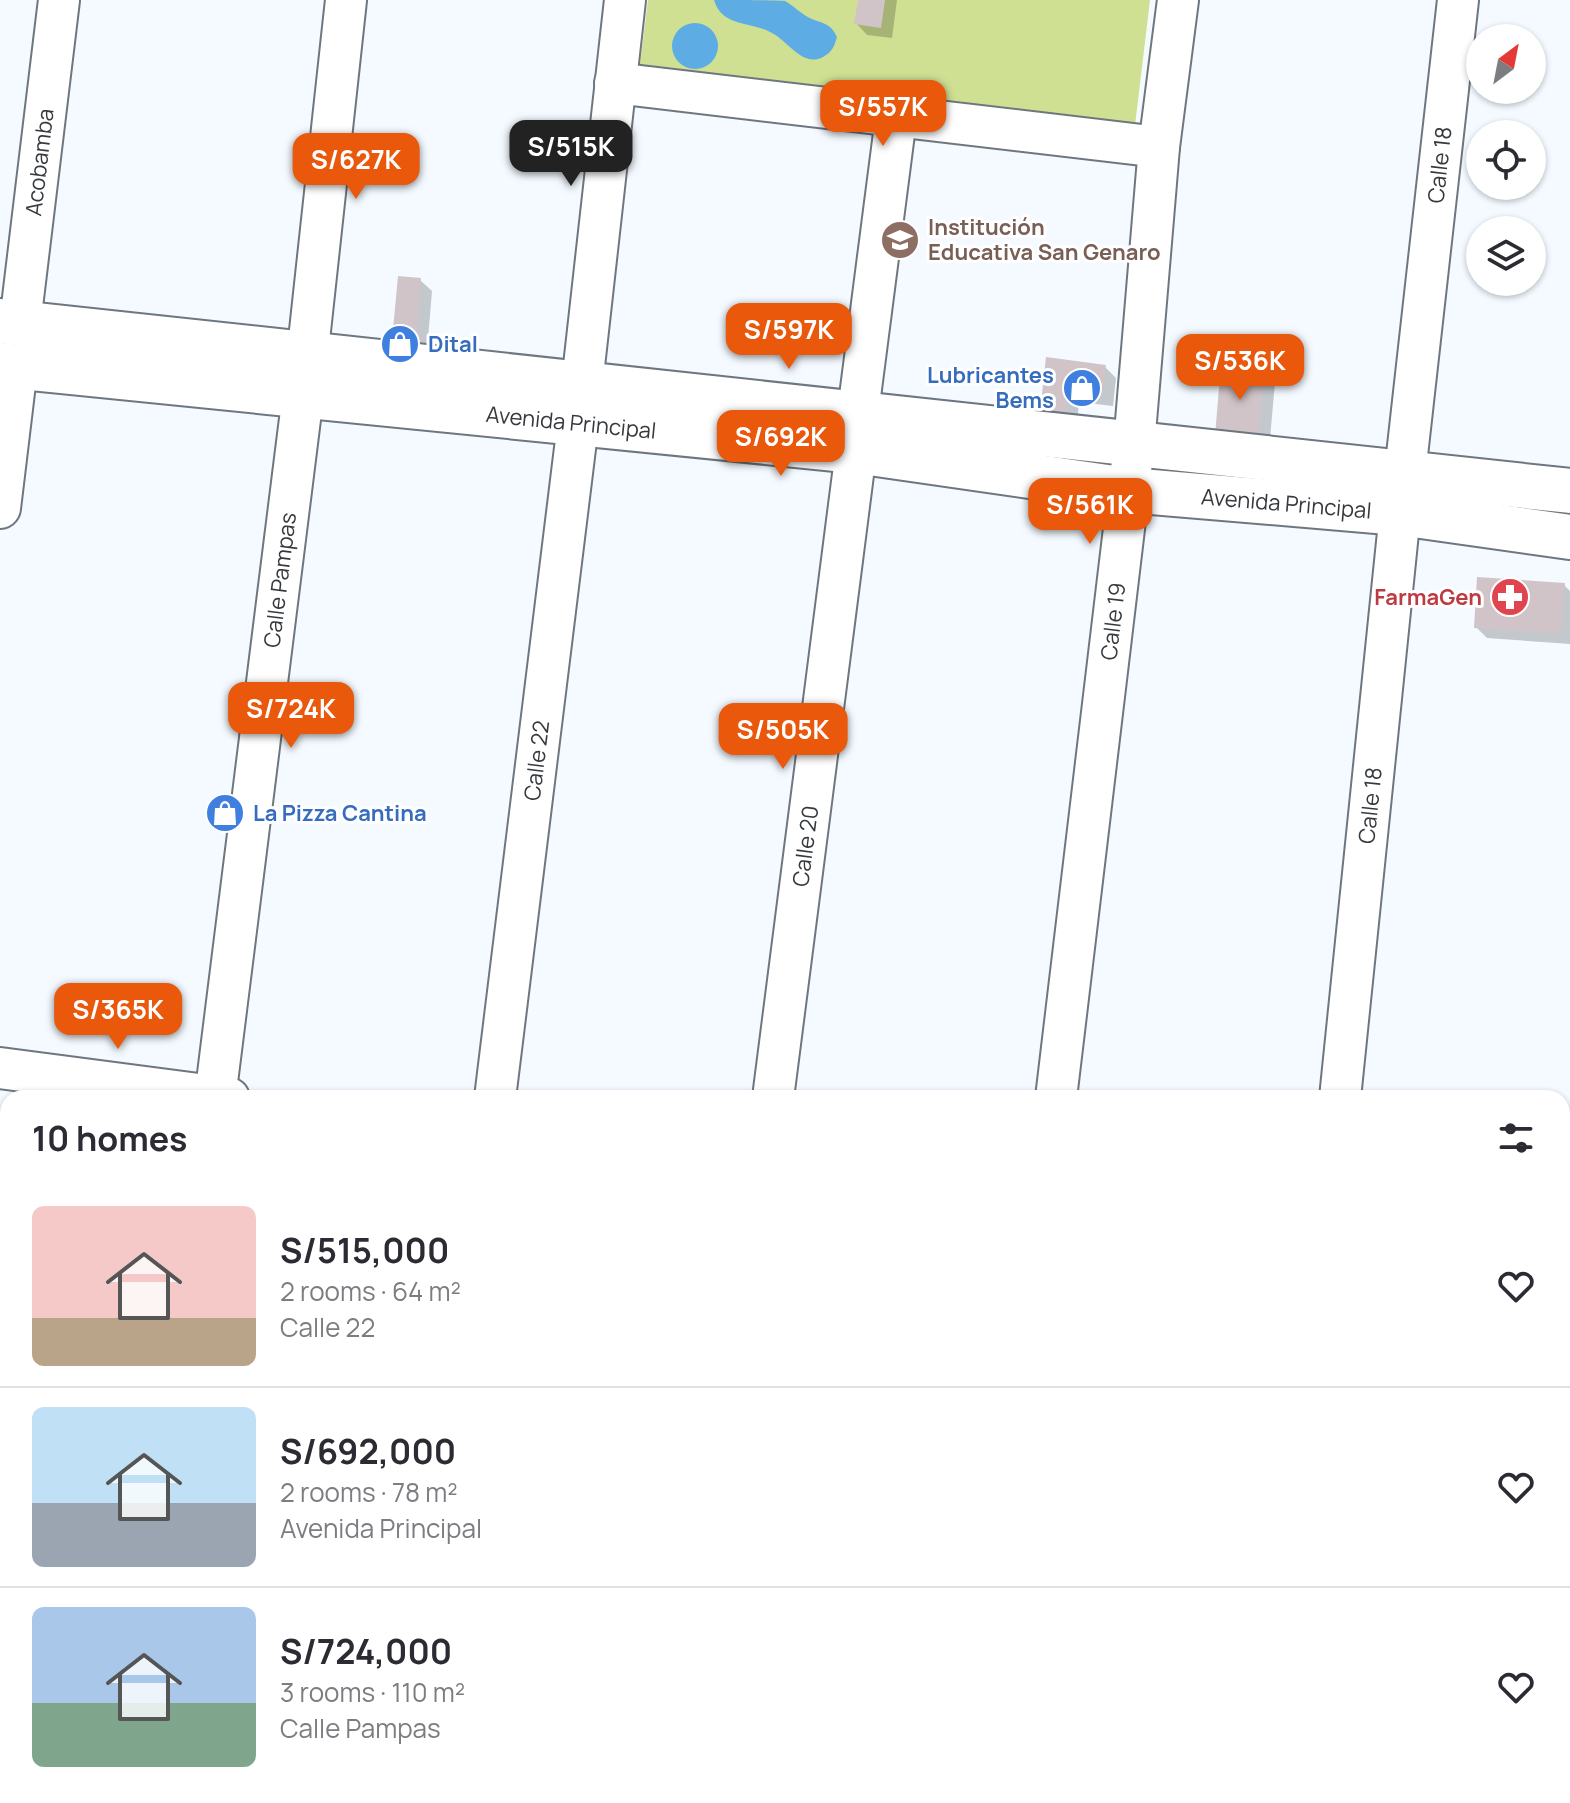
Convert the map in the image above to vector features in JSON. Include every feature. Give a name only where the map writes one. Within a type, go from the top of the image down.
[{"type":"street","name":"Acobamba","points":[[10,322],[59,0]]},
{"type":"street","name":"Calle Pampas","points":[[221,1090],[346,0]]},
{"type":"street","name":"Calle 22","points":[[496,1090],[580,404],[625,0]]},
{"type":"street","name":"Calle 19","points":[[1057,1090],[1134,445],[1159,147],[1178,0]]},
{"type":"street","name":"Calle 18","points":[[1341,1090],[1402,493],[1458,0]]},
{"type":"street","points":[[615,83],[1159,147]]},
{"type":"street","name":"Calle 20","points":[[774,1090],[896,118]]},
{"type":"street","name":"Avenida Principal","points":[[10,322],[305,375],[857,432],[1134,445],[1402,493],[1570,537]]},
{"type":"street","name":"Avenida Principal","points":[[8,366],[305,375]]},
{"type":"street","points":[[0,508],[8,366]]},
{"type":"street","name":"Avenida Principal","points":[[857,432],[1128,490],[1570,491]]},
{"type":"street","points":[[0,1068],[167,1090]]},
{"type":"green space","points":[[648,0],[1150,0],[1134,134],[639,72]]},
{"type":"water","points":[[714,0],[785,1],[830,27],[837,37],[836,41],[826,55],[808,59],[770,32],[723,15]]},
{"type":"water","points":[[695,23],[711,30],[718,46],[711,62],[695,69],[679,62],[672,46],[679,30]]},
{"type":"building","points":[[858,0],[885,0],[881,28],[854,24]]},
{"type":"building","points":[[398,276],[421,278],[415,353],[391,351]]},
{"type":"building","points":[[1046,357],[1106,365],[1102,396],[1069,392],[1065,425],[1039,422]]},
{"type":"building","points":[[1221,364],[1265,369],[1258,440],[1215,436]]},
{"type":"building","points":[[1477,577],[1565,583],[1561,634],[1474,628]]},
{"type":"place","name":"Institución Educativa San Genaro","points":[[900,240]]},
{"type":"place","name":"Dital","points":[[400,344]]},
{"type":"place","name":"Lubricantes Bems","points":[[1082,388]]},
{"type":"place","name":"FarmaGen","points":[[1510,597]]},
{"type":"place","name":"La Pizza Cantina","points":[[225,813]]}]
